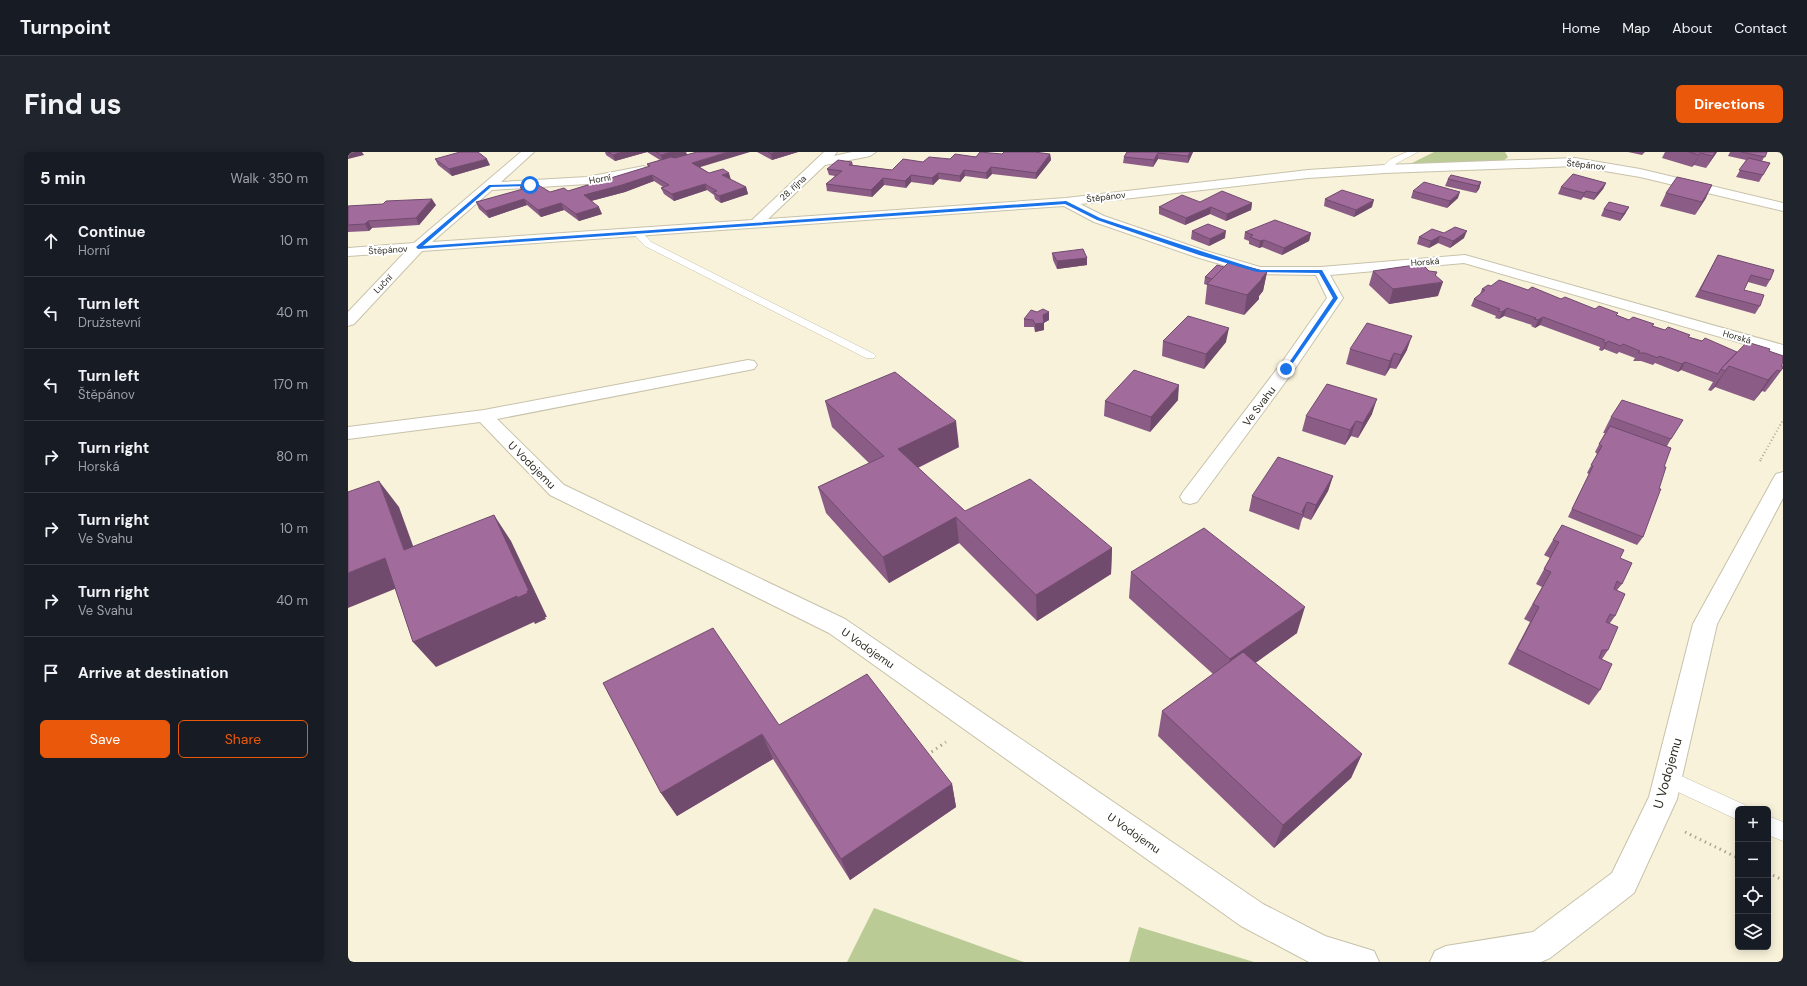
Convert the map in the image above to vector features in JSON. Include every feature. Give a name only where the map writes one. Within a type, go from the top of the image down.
[{"type":"street","name":"Luční","points":[[348,321],[418,247],[528,152]]},
{"type":"street","name":"28. října","points":[[755,224],[831,152]]},
{"type":"street","points":[[820,162],[870,152]]},
{"type":"street","points":[[1529,152],[1575,162]]},
{"type":"street","name":"Štěpánov","points":[[348,252],[1066,202],[1239,181],[1385,169],[1575,162],[1640,172],[1783,207]]},
{"type":"street","name":"Horní","points":[[490,186],[593,181],[656,166]]},
{"type":"street","name":"Horská","points":[[1066,202],[1099,219],[1200,254],[1259,271],[1321,271],[1465,259],[1783,350]]},
{"type":"street","name":"Ve Svahu","points":[[1190,497],[1286,369],[1335,298],[1321,271]]},
{"type":"street","points":[[348,433],[484,416],[748,365]]},
{"type":"street","name":"U Vodojemu","points":[[484,416],[557,490],[837,626],[1252,915],[1321,951],[1363,962]]},
{"type":"street","name":"U Vodojemu","points":[[1446,962],[1539,947],[1623,883],[1663,799],[1705,624],[1783,479]]},
{"type":"lane","points":[[1385,169],[1394,161],[1414,152]]},
{"type":"lane","points":[[637,232],[648,244],[870,356]]},
{"type":"lane","points":[[1668,778],[1735,810]]},
{"type":"lane","points":[[1771,826],[1783,832]]},
{"type":"path","points":[[1654,817],[1735,857]]},
{"type":"path","points":[[1771,874],[1783,880]]},
{"type":"green space","points":[[1434,152],[1505,152],[1508,157],[1503,161],[1498,162],[1410,164]]},
{"type":"green space","points":[[874,908],[1004,955],[1024,962],[847,962]]},
{"type":"green space","points":[[1139,927],[1254,962],[1129,962]]},
{"type":"building","points":[[460,152],[478,152],[487,159],[449,169],[435,159]]},
{"type":"building","points":[[608,152],[623,152],[613,155]]},
{"type":"building","points":[[656,152],[672,152],[661,155]]},
{"type":"building","points":[[697,152],[728,152],[692,163],[709,173],[723,169],[729,173],[722,175],[746,187],[719,196],[713,192],[717,191],[705,184],[672,194],[661,188],[669,185],[652,175],[584,195],[599,207],[576,214],[561,203],[538,210],[524,199],[486,211],[476,202],[523,189],[520,187],[535,183],[550,192],[564,188],[568,191],[650,166],[647,164],[671,157],[675,158]]},
{"type":"building","points":[[980,152],[1002,154],[1004,152],[1034,152],[1050,154],[1036,173],[991,167],[986,173],[964,170],[960,176],[938,173],[932,178],[911,175],[905,181],[883,178],[871,190],[826,184],[842,171],[827,169],[838,160],[852,162],[849,165],[892,170],[903,159],[923,162],[929,157],[950,159],[955,154],[976,157]]},
{"type":"building","points":[[1127,152],[1190,152],[1188,156],[1158,153],[1154,160],[1124,157]]},
{"type":"building","points":[[1689,152],[1715,152],[1713,156],[1700,153],[1699,155]]},
{"type":"building","points":[[1741,152],[1767,152],[1765,157]]},
{"type":"building","points":[[1748,158],[1770,163],[1763,175],[1739,170]]},
{"type":"building","points":[[1573,174],[1606,183],[1597,193],[1586,191],[1584,193],[1561,187]]},
{"type":"building","points":[[1451,175],[1481,182],[1478,186],[1448,179]]},
{"type":"building","points":[[1677,177],[1712,185],[1702,202],[1666,193]]},
{"type":"building","points":[[1424,182],[1460,192],[1450,201],[1413,191]]},
{"type":"building","points":[[1342,190],[1374,200],[1356,210],[1325,199]]},
{"type":"building","points":[[1222,191],[1252,203],[1227,214],[1211,207],[1186,218],[1159,207],[1182,195],[1200,202]]},
{"type":"building","points":[[432,199],[416,218],[368,221],[365,224],[348,225],[348,206],[383,204],[386,201]]},
{"type":"building","points":[[1609,202],[1629,207],[1623,214],[1604,209]]},
{"type":"building","points":[[1275,220],[1311,233],[1284,248],[1264,240],[1260,241],[1250,237],[1253,235],[1245,232]]},
{"type":"building","points":[[1208,224],[1226,231],[1210,239],[1192,231]]},
{"type":"building","points":[[1455,227],[1467,231],[1453,241],[1440,236],[1431,241],[1419,237],[1432,229],[1444,233]]},
{"type":"building","points":[[1083,249],[1087,258],[1057,261],[1052,253]]},
{"type":"building","points":[[1718,255],[1774,270],[1770,280],[1751,275],[1744,290],[1764,295],[1760,306],[1700,290]]},
{"type":"building","points":[[1229,262],[1267,272],[1247,295],[1207,284]]},
{"type":"building","points":[[1422,264],[1429,271],[1437,272],[1435,275],[1443,282],[1393,289],[1373,271]]},
{"type":"building","points":[[1217,265],[1224,267],[1212,279],[1205,277]]},
{"type":"building","points":[[1499,280],[1528,290],[1532,287],[1561,299],[1565,297],[1595,309],[1599,306],[1618,313],[1616,315],[1629,320],[1633,317],[1654,324],[1652,326],[1665,330],[1668,327],[1690,335],[1688,337],[1702,341],[1705,338],[1737,352],[1718,374],[1685,362],[1682,364],[1659,356],[1658,358],[1645,353],[1638,353],[1640,351],[1623,344],[1621,346],[1608,341],[1606,343],[1603,342],[1605,340],[1543,317],[1538,320],[1534,319],[1536,318],[1507,308],[1502,312],[1498,311],[1500,309],[1474,299],[1485,290],[1482,289],[1488,285],[1491,286]]},
{"type":"building","points":[[1043,309],[1049,312],[1043,315],[1044,323],[1035,324],[1033,320],[1024,319],[1031,310],[1037,312]]},
{"type":"building","points":[[1188,316],[1229,328],[1206,354],[1163,341]]},
{"type":"building","points":[[1367,323],[1412,336],[1401,355],[1394,353],[1390,361],[1350,349]]},
{"type":"building","points":[[1747,342],[1770,349],[1769,351],[1783,356],[1783,363],[1781,366],[1783,366],[1783,368],[1780,371],[1777,370],[1768,380],[1729,366],[1725,371],[1721,369]]},
{"type":"building","points":[[1134,370],[1179,385],[1151,417],[1105,401]]},
{"type":"building","points":[[895,372],[956,421],[898,449],[965,511],[1030,479],[1112,548],[1036,595],[956,517],[883,557],[818,487],[884,456],[825,401]]},
{"type":"building","points":[[1327,384],[1377,399],[1363,423],[1356,421],[1350,430],[1306,416]]},
{"type":"building","points":[[1622,400],[1683,420],[1671,439],[1611,417]]},
{"type":"building","points":[[1610,426],[1671,448],[1664,467],[1666,467],[1659,489],[1661,489],[1643,537],[1572,509],[1593,466],[1591,465],[1602,446],[1599,444]]},
{"type":"building","points":[[1278,457],[1333,476],[1316,505],[1307,502],[1302,512],[1303,515],[1252,496]]},
{"type":"building","points":[[379,481],[404,550],[494,515],[529,591],[527,591],[528,593],[517,598],[517,596],[413,642],[385,558],[348,573],[348,492]]},
{"type":"building","points":[[1562,525],[1624,550],[1620,558],[1632,563],[1622,584],[1617,581],[1614,589],[1625,594],[1615,616],[1610,614],[1606,622],[1618,627],[1608,650],[1602,650],[1599,658],[1612,664],[1600,690],[1517,649],[1539,607],[1533,604],[1551,572],[1544,569],[1559,542],[1553,540]]},
{"type":"building","points":[[1204,528],[1305,607],[1230,659],[1131,572]]},
{"type":"building","points":[[713,628],[779,725],[867,674],[952,784],[841,859],[762,734],[661,793],[603,683]]},
{"type":"building","points":[[1243,652],[1362,754],[1283,825],[1162,711]]},
{"type":"route","points":[[530,185],[490,186],[418,247],[1066,202],[1099,219],[1200,254],[1259,271],[1321,271],[1335,298],[1286,369]]}]
